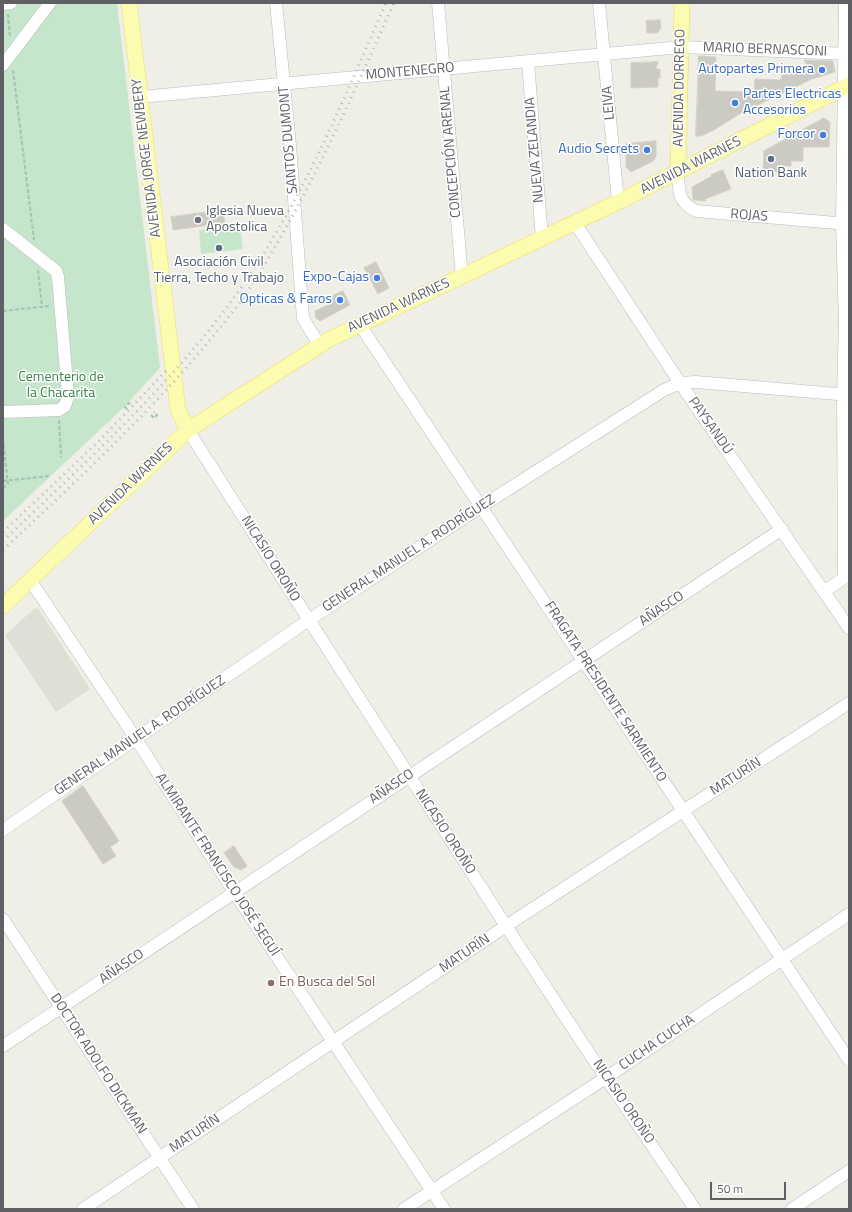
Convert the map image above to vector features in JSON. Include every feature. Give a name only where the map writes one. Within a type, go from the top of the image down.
[{"type":"main road","name":"AVENIDA JORGE NEWBERY","points":[[129,3],[178,410],[188,430]]},
{"type":"main road","name":"AVENIDA DORREGO","points":[[678,173],[682,3]]},
{"type":"main road","name":"AVENIDA WARNES","points":[[3,606],[188,430],[319,345],[360,324],[462,277],[678,173],[847,87]]},
{"type":"street","points":[[3,4],[11,3]]},
{"type":"street","points":[[3,65],[50,3]]},
{"type":"street","name":"SANTOS DUMONT","points":[[276,3],[290,145],[303,318],[319,345]]},
{"type":"street","name":"CONCEPCIÓN ARENAL","points":[[438,3],[462,277]]},
{"type":"street","name":"LEIVA","points":[[599,3],[618,202]]},
{"type":"street","points":[[825,591],[846,578],[847,323],[845,224],[847,54],[845,3]]},
{"type":"street","name":"MONTENEGRO","points":[[140,97],[681,47]]},
{"type":"street","name":"MARIO BERNASCONI","points":[[681,47],[847,54]]},
{"type":"street","name":"NUEVA ZELANDIA","points":[[528,62],[542,238]]},
{"type":"street","name":"ROJAS","points":[[678,173],[681,199],[687,207],[696,211],[845,224]]},
{"type":"street","name":"PAYSANDÚ","points":[[575,223],[680,383],[825,591],[849,628]]},
{"type":"street","points":[[3,229],[56,271],[58,277],[68,396],[65,406],[59,410],[3,412]]},
{"type":"street","name":"FRAGATA PRESIDENTE SARMIENTO","points":[[360,324],[585,660],[683,812],[849,1060]]},
{"type":"street","name":"GENERAL MANUEL A. RODRÍGUEZ","points":[[3,830],[309,620],[650,398],[680,383],[711,383],[846,394]]},
{"type":"street","name":"NICASIO OROÑO","points":[[188,430],[585,1048],[607,1077],[695,1209]]},
{"type":"street","name":"AÑASCO","points":[[3,1046],[782,529]]},
{"type":"street","name":"ALMIRANTE FRANCISCO JOSÉ SEGUÍ","points":[[30,580],[444,1209]]},
{"type":"street","name":"MATURÍN","points":[[83,1209],[506,926],[849,703]]},
{"type":"street","name":"CUCHA CUCHA","points":[[404,1209],[431,1190],[607,1077],[849,914]]},
{"type":"street","name":"DOCTOR ADOLFO DICKMAN","points":[[3,919],[193,1209]]},
{"type":"street","points":[[792,1209],[849,1171]]},
{"type":"path","points":[[7,4],[11,54],[42,307]]},
{"type":"path","points":[[3,311],[60,304]]},
{"type":"path","points":[[127,409],[125,407],[129,403],[132,405]]},
{"type":"path","points":[[59,410],[61,457]]},
{"type":"path","points":[[151,415],[154,418],[157,414],[154,412]]},
{"type":"path","points":[[3,439],[8,480],[8,484],[3,488]]},
{"type":"path","points":[[3,481],[49,476]]},
{"type":"shaded area","points":[[38,608],[90,689],[56,712],[5,635],[34,609]]},
{"type":"green space","name":"Cementerio de la Chacarita","points":[[3,3],[117,3],[160,368],[122,409],[3,521]]},
{"type":"green space","points":[[240,226],[243,249],[201,254],[199,230]]},
{"type":"building","points":[[660,20],[661,28],[657,33],[647,33],[646,21]]},
{"type":"building","points":[[699,56],[716,57],[715,91],[754,92],[755,79],[781,80],[782,72],[795,73],[809,68],[804,60],[833,61],[835,72],[812,79],[741,113],[714,130],[701,136],[696,136]]},
{"type":"building","points":[[658,62],[656,69],[660,69],[660,78],[658,78],[658,87],[631,88],[631,63]]},
{"type":"building","points":[[824,118],[830,122],[829,147],[803,147],[803,161],[791,161],[791,166],[778,166],[778,172],[763,172],[764,151]]},
{"type":"building","points":[[656,141],[656,157],[653,161],[631,172],[626,167],[626,144]]},
{"type":"building","points":[[723,170],[731,189],[705,199],[706,201],[693,200],[692,187],[712,176],[711,175]]},
{"type":"building","name":"Iglesia Nueva Apostolica","points":[[223,210],[225,223],[173,230],[171,217]]},
{"type":"building","name":"Expo-Cajas","points":[[376,262],[389,288],[378,294],[364,268]]},
{"type":"building","points":[[343,291],[350,305],[320,321],[316,318],[315,311],[332,303],[332,296]]},
{"type":"building","points":[[83,786],[119,841],[110,847],[116,856],[103,864],[62,801]]},
{"type":"building","points":[[234,846],[247,866],[241,870],[234,867],[224,853]]},
{"type":"railway","points":[[3,541],[95,453],[154,393],[210,329],[236,295],[259,261],[300,190],[336,116],[386,3]]},
{"type":"railway","points":[[3,550],[98,460],[159,398],[216,333],[243,298],[270,256],[308,187],[346,109],[394,3]]},
{"type":"railway","points":[[3,532],[98,442],[167,370]]},
{"type":"place","name":"Autopartes Primera","points":[[822,70]]},
{"type":"place","name":"Partes Electricas Accesorios","points":[[735,103]]},
{"type":"place","name":"Forcor","points":[[823,135]]},
{"type":"place","name":"Audio Secrets","points":[[647,150]]},
{"type":"place","name":"Nation Bank","points":[[771,159]]},
{"type":"place","name":"Iglesia Nueva Apostolica","points":[[198,220]]},
{"type":"place","name":"Asociación Civil Tierra, Techo y Trabajo","points":[[219,248]]},
{"type":"place","name":"Expo-Cajas","points":[[377,278]]},
{"type":"place","name":"Opticas & Faros","points":[[340,300]]},
{"type":"place","name":"En Busca del Sol","points":[[271,983]]}]
